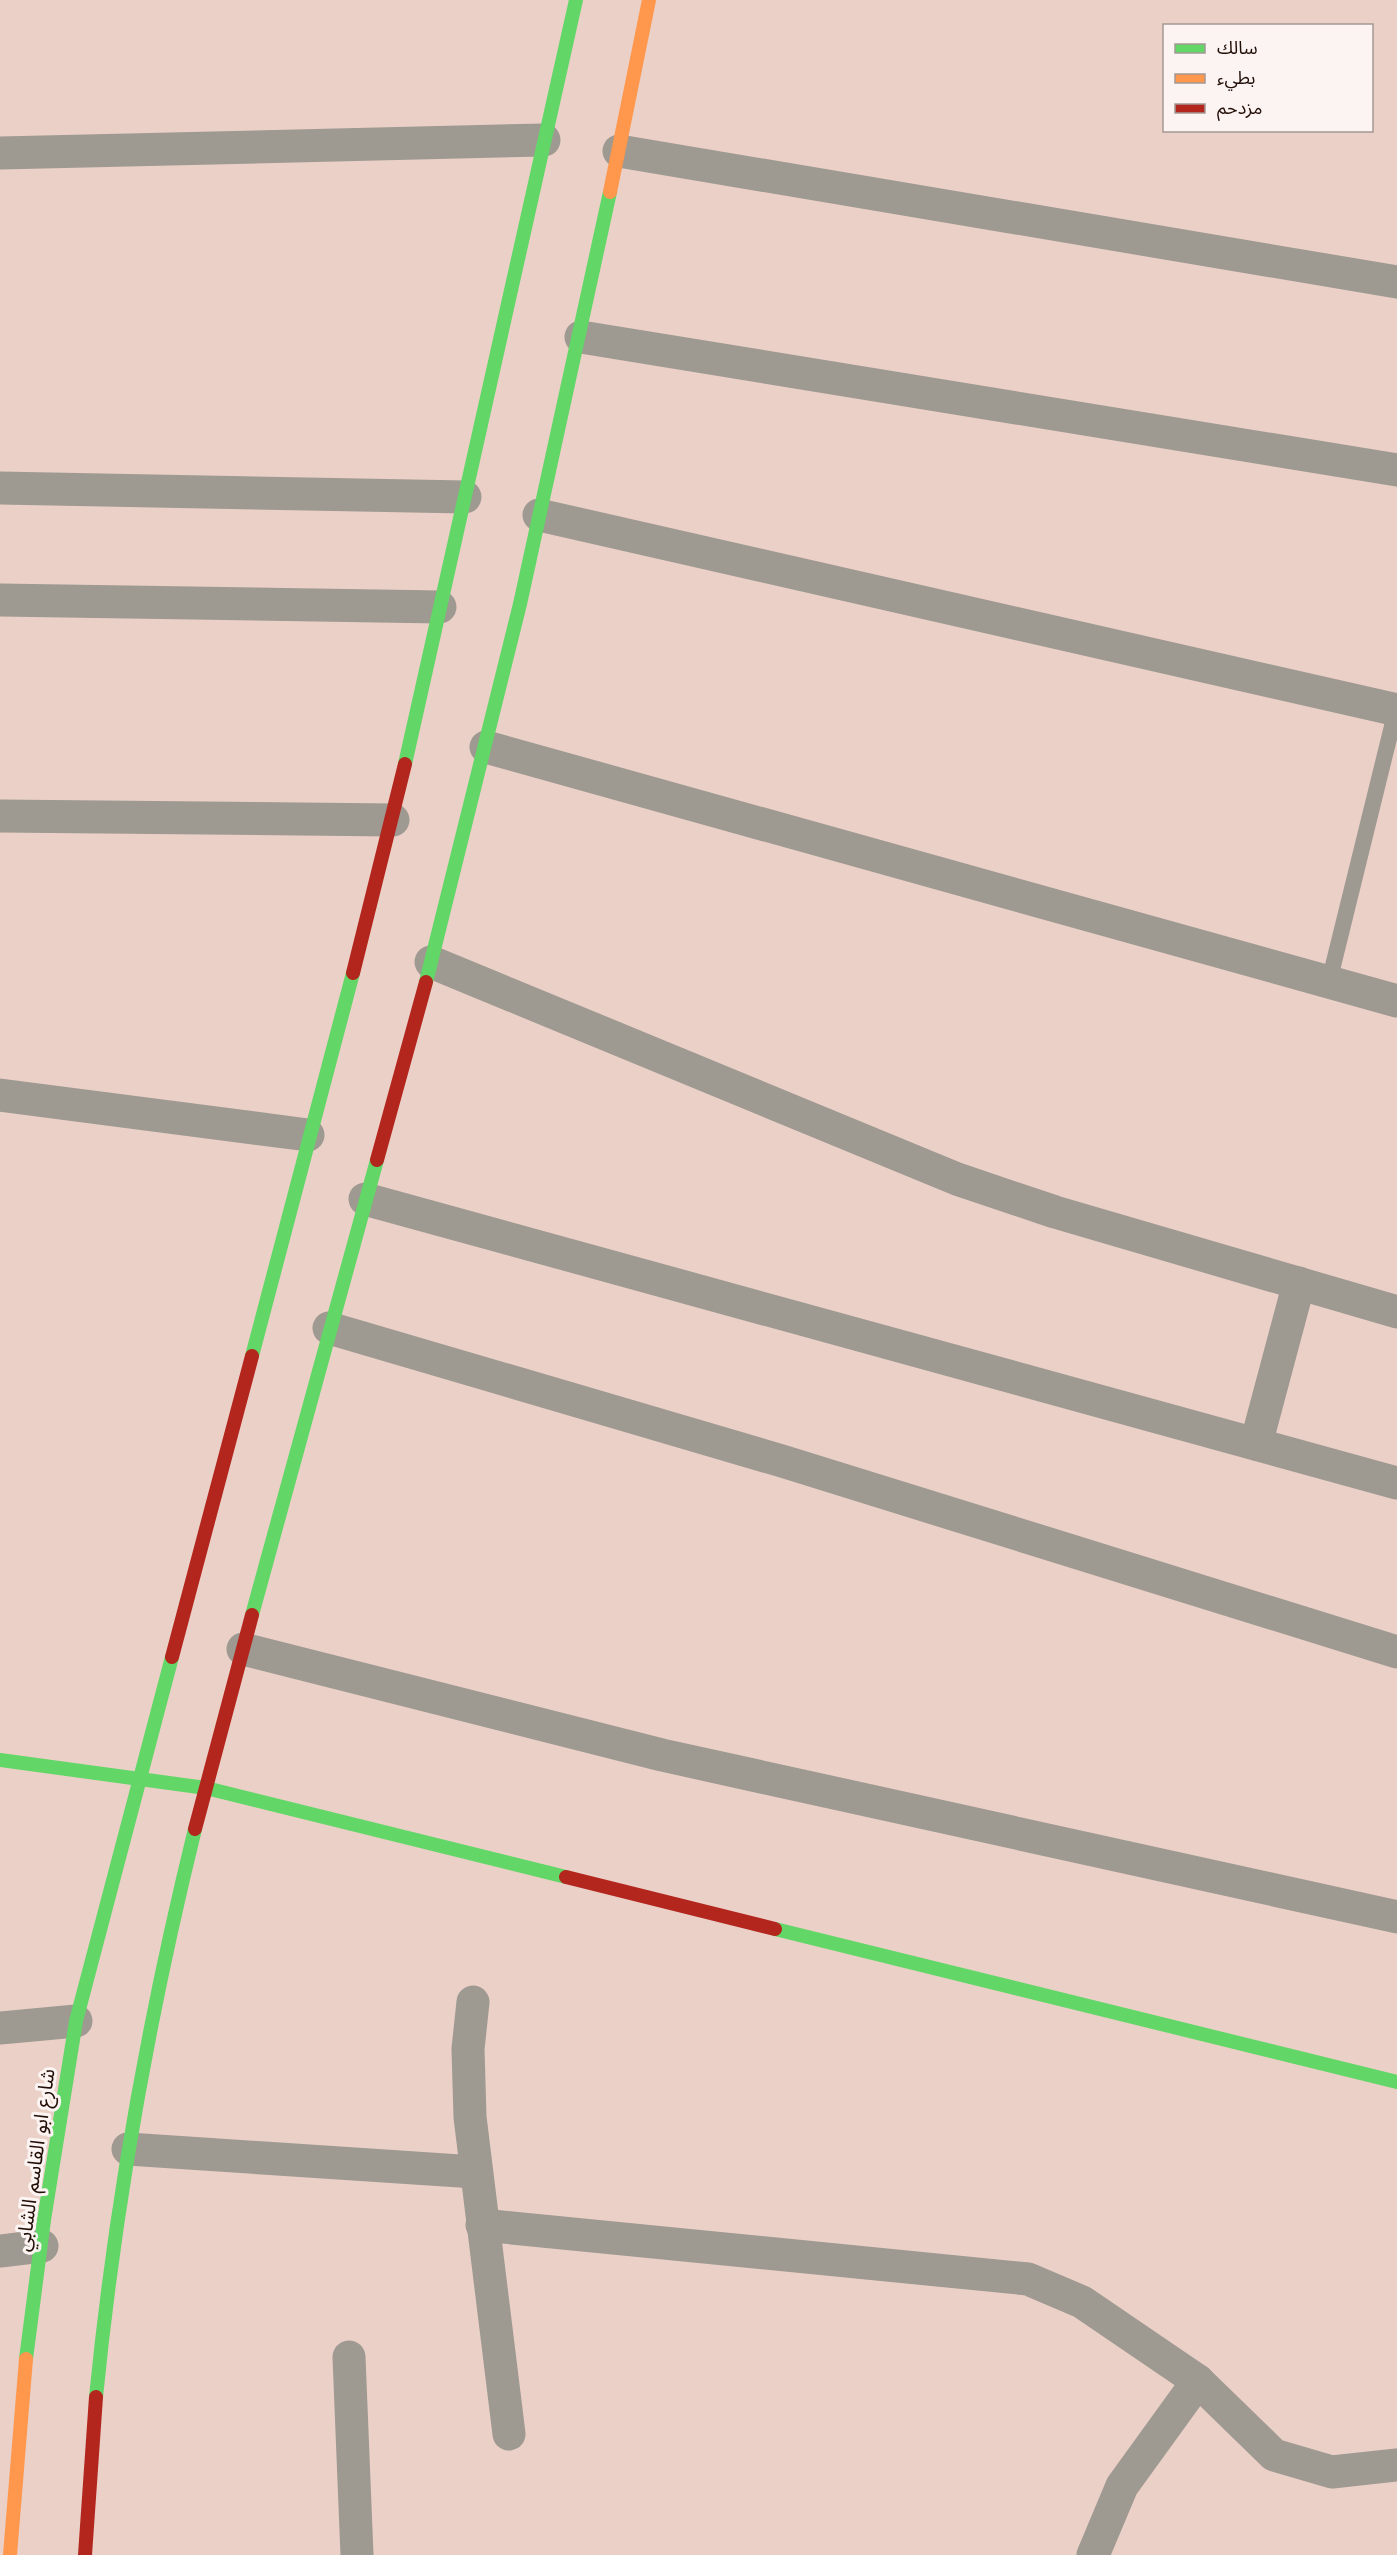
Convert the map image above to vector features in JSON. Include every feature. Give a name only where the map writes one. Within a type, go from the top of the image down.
[{"type":"street","name":"شارع ابو القاسم الشابي","points":[[7,2538],[56,2138],[76,2021],[393,820],[576,0]]},
{"type":"street","points":[[85,2555],[87,2502],[103,2325],[128,2149],[155,2007],[206,1788],[329,1328],[431,962],[486,747],[581,337],[649,0]]},
{"type":"street","points":[[0,153],[544,140]]},
{"type":"street","points":[[619,151],[1397,282]]},
{"type":"street","points":[[581,337],[1397,470]]},
{"type":"street","points":[[0,488],[465,497]]},
{"type":"street","points":[[539,515],[1396,710]]},
{"type":"street","points":[[0,600],[440,607]]},
{"type":"street","points":[[486,747],[1397,1000]]},
{"type":"street","points":[[0,816],[393,820]]},
{"type":"street","points":[[431,962],[957,1179],[1055,1212],[1397,1312]]},
{"type":"street","points":[[0,1095],[308,1135]]},
{"type":"street","points":[[365,1199],[1397,1483]]},
{"type":"street","points":[[1257,1444],[1299,1283]]},
{"type":"street","points":[[329,1328],[770,1458],[1397,1652]]},
{"type":"street","points":[[243,1649],[662,1755],[1397,1917]]},
{"type":"street","points":[[0,1760],[140,1777],[206,1788],[1397,2082]]},
{"type":"street","points":[[473,2002],[468,2049],[470,2117],[509,2434]]},
{"type":"street","points":[[0,2028],[76,2021]]},
{"type":"street","points":[[128,2149],[475,2172]]},
{"type":"street","points":[[482,2225],[1028,2279],[1082,2302],[1198,2381],[1274,2455],[1332,2472],[1397,2465]]},
{"type":"street","points":[[0,2251],[42,2246]]},
{"type":"street","points":[[349,2357],[357,2555]]},
{"type":"street","points":[[1094,2555],[1122,2486],[1198,2381]]},
{"type":"lane","points":[[1329,982],[1396,710]]},
{"type":"traffic: fast","points":[[405,764],[576,0]]},
{"type":"traffic: fast","points":[[426,982],[520,604],[610,192]]},
{"type":"traffic: fast","points":[[252,1356],[353,973]]},
{"type":"traffic: fast","points":[[252,1615],[377,1160]]},
{"type":"traffic: fast","points":[[26,2359],[44,2220],[76,2021],[172,1657]]},
{"type":"traffic: fast","points":[[0,1760],[206,1788],[566,1877]]},
{"type":"traffic: fast","points":[[96,2397],[113,2254],[135,2111],[148,2040],[195,1829]]},
{"type":"traffic: fast","points":[[775,1929],[1397,2082]]},
{"type":"traffic: slow","points":[[610,192],[649,0]]},
{"type":"traffic: slow","points":[[10,2555],[26,2359]]},
{"type":"traffic: jam","points":[[353,973],[405,764]]},
{"type":"traffic: jam","points":[[377,1160],[426,982]]},
{"type":"traffic: jam","points":[[172,1657],[252,1356]]},
{"type":"traffic: jam","points":[[195,1829],[252,1615]]},
{"type":"traffic: jam","points":[[566,1877],[775,1929]]},
{"type":"traffic: jam","points":[[85,2555],[96,2397]]}]
